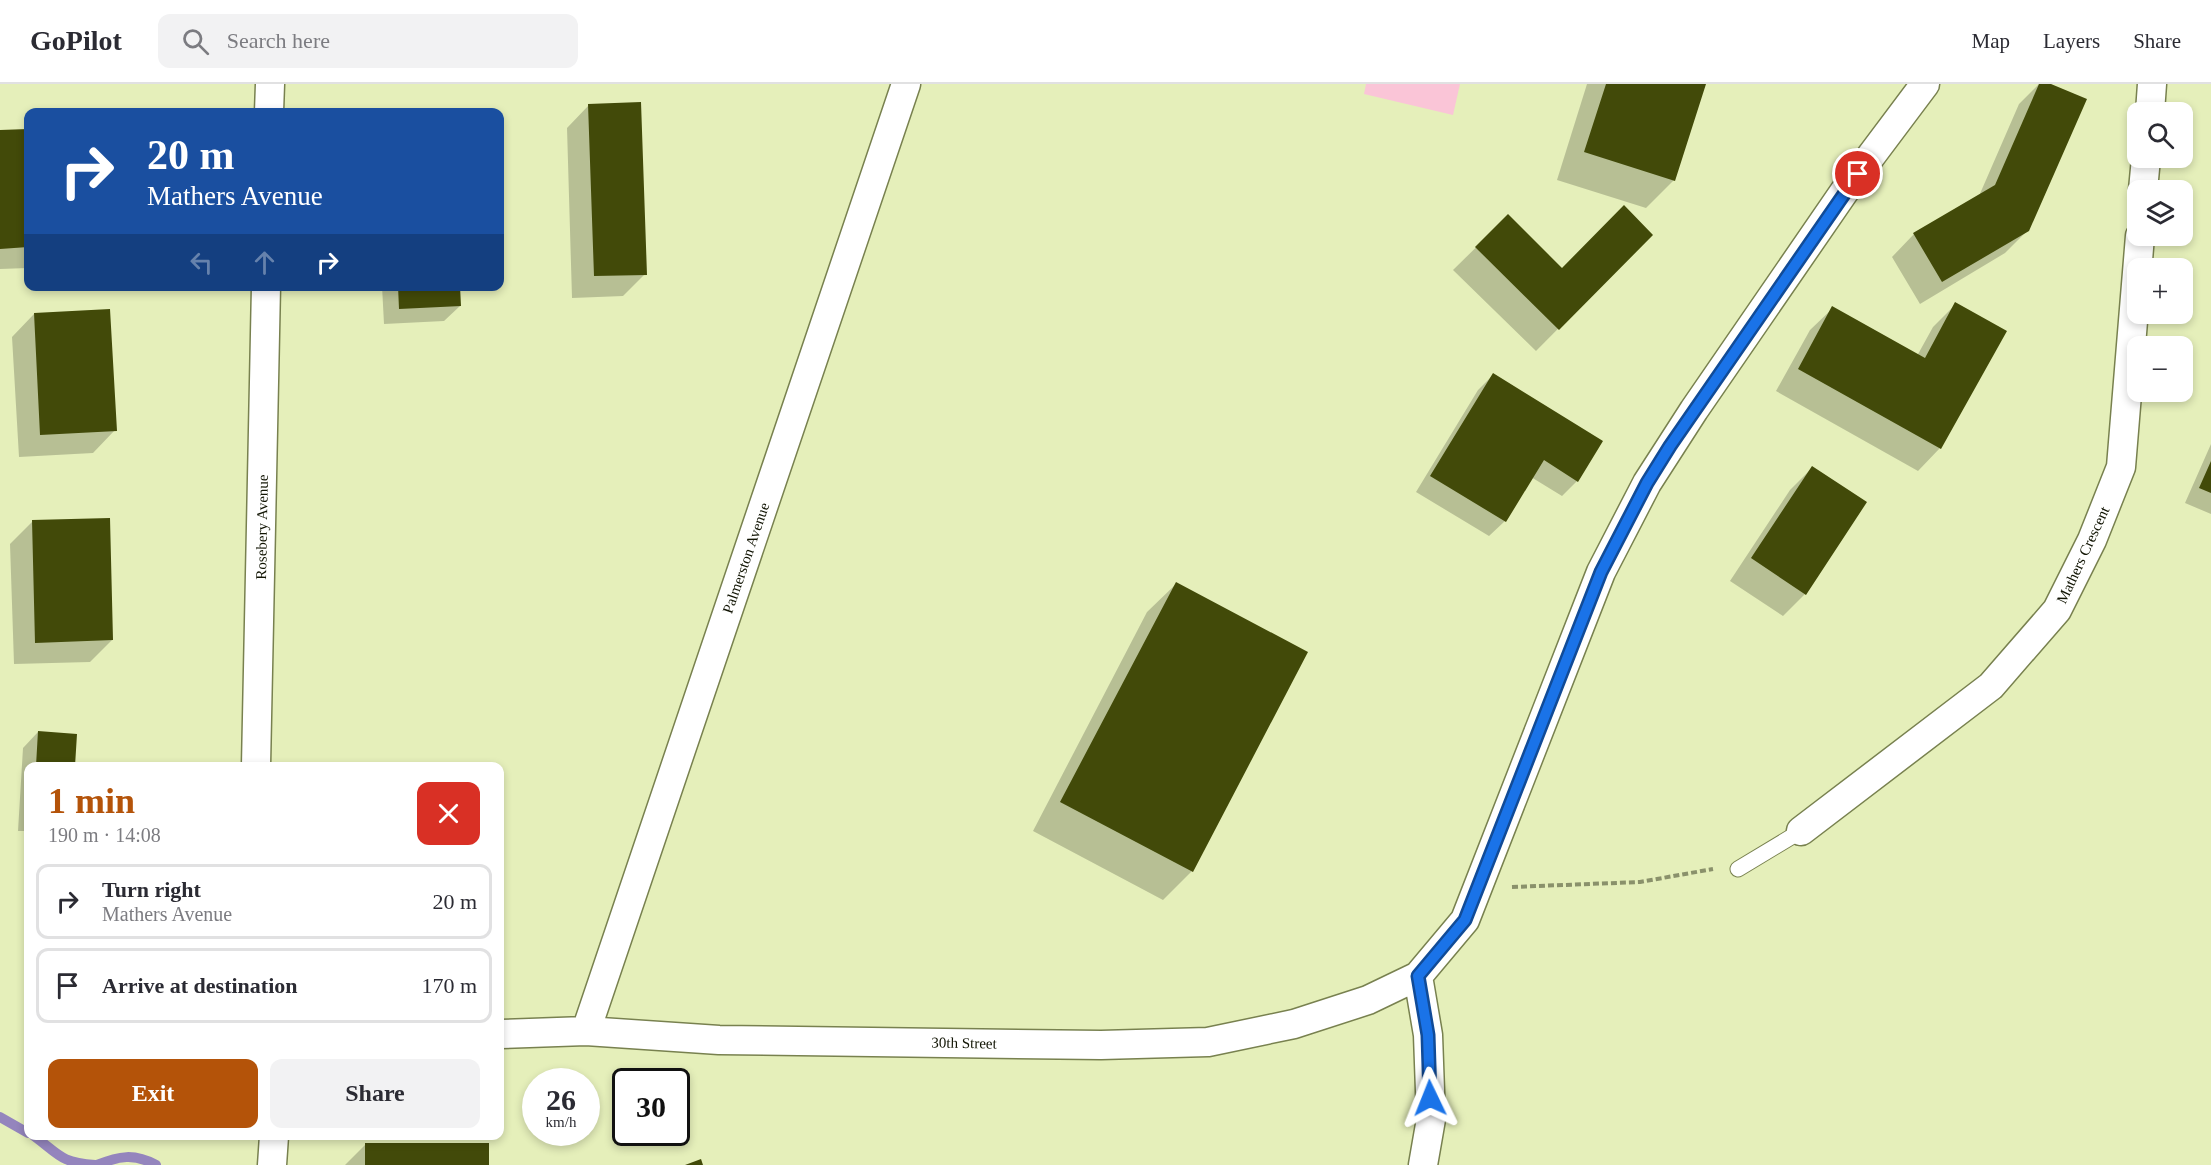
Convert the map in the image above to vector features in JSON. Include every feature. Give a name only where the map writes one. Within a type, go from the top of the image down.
[{"type":"street","points":[[269,108],[270,84]]},
{"type":"street","name":"Palmerston Avenue","points":[[586,1031],[906,84]]},
{"type":"street","points":[[1423,1165],[1431,1109],[1428,1035],[1418,976],[1465,920],[1601,572],[1647,483],[1694,410],[1844,192],[1925,84]]},
{"type":"street","points":[[2151,102],[2152,84]]},
{"type":"street","name":"Mathers Crescent","points":[[1802,831],[1991,686],[2057,610],[2092,540],[2121,467],[2139,246]]},
{"type":"street","name":"Rosebery Avenue","points":[[256,762],[266,291]]},
{"type":"street","name":"30th Street","points":[[504,1034],[586,1031],[719,1040],[1101,1045],[1208,1041],[1294,1024],[1368,1000],[1418,976]]},
{"type":"street","points":[[272,1165],[274,1140]]},
{"type":"lane","points":[[1738,869],[1802,831]]},
{"type":"path","points":[[1480,882],[1519,888],[1640,882],[1694,871],[1738,869]]},
{"type":"shaded area","points":[[1366,84],[1460,84],[1453,115],[1364,94]]},
{"type":"building","points":[[1606,84],[1706,84],[1675,181],[1584,152]]},
{"type":"building","points":[[2039,84],[2051,84],[2087,99],[2029,231],[1942,282],[1913,233],[1995,185]]},
{"type":"building","points":[[641,102],[647,275],[594,276],[588,104]]},
{"type":"building","points":[[24,129],[24,247],[0,249],[0,130]]},
{"type":"building","points":[[1624,205],[1653,235],[1559,330],[1475,247],[1508,214],[1562,268]]},
{"type":"building","points":[[398,291],[460,291],[461,306],[399,309]]},
{"type":"building","points":[[1955,302],[2007,331],[1941,449],[1798,369],[1832,306],[1925,358]]},
{"type":"building","points":[[110,309],[117,431],[40,435],[34,313]]},
{"type":"building","points":[[1493,373],[1603,441],[1578,482],[1544,460],[1506,522],[1430,476]]},
{"type":"building","points":[[2211,461],[2211,493],[2199,488]]},
{"type":"building","points":[[1812,466],[1867,502],[1806,595],[1751,558]]},
{"type":"building","points":[[110,518],[113,640],[35,643],[32,520]]},
{"type":"building","points":[[1176,582],[1308,652],[1193,872],[1060,802]]},
{"type":"building","points":[[38,731],[77,734],[75,762],[36,762]]},
{"type":"building","points":[[365,1143],[489,1143],[489,1165],[365,1165]]},
{"type":"building","points":[[701,1159],[703,1165],[685,1165]]},
{"type":"waterway","points":[[0,1117],[24,1131]]},
{"type":"waterway","points":[[39,1140],[67,1160],[95,1165]]},
{"type":"waterway","points":[[97,1165],[127,1157],[156,1165]]},
{"type":"route","points":[[1430,1098],[1428,1035],[1418,976],[1465,920],[1601,572],[1647,483],[1670,446],[1858,174]]}]
